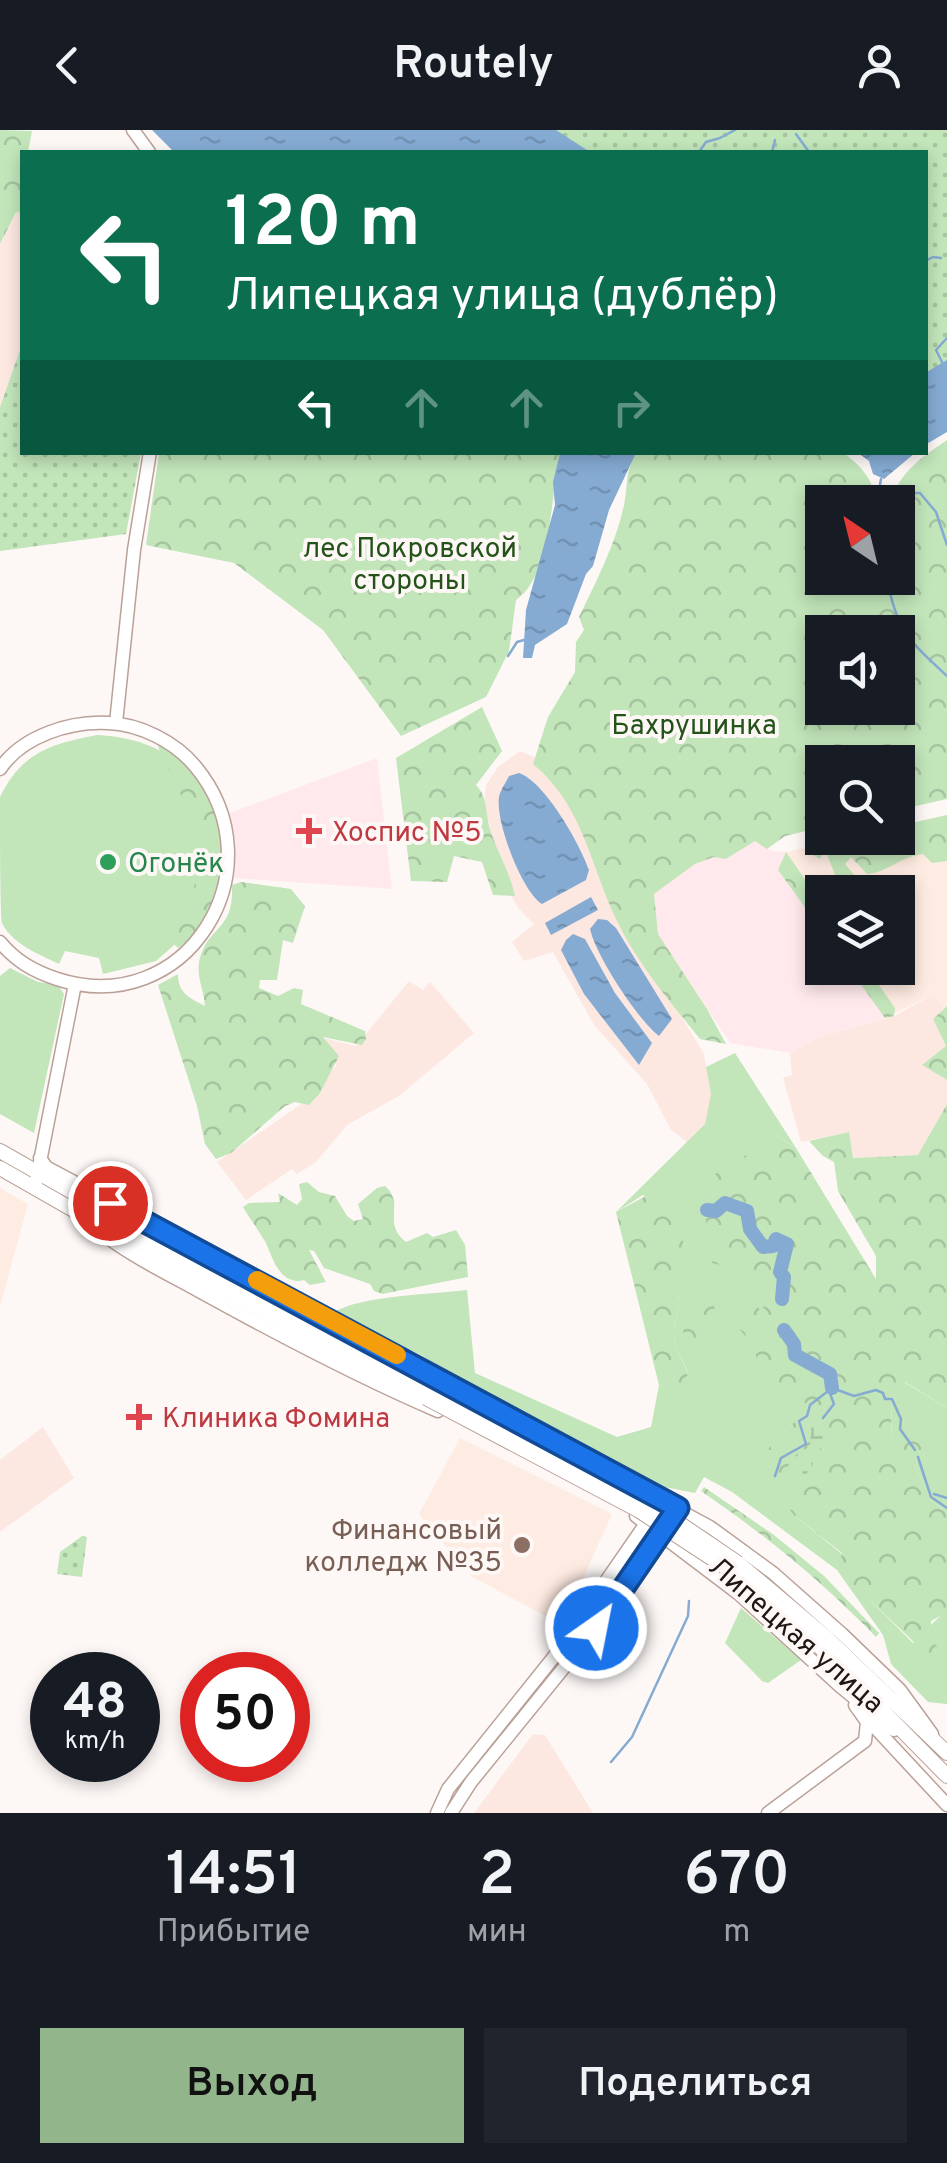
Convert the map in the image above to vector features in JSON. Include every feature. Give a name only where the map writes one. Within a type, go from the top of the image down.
[{"type":"main road","points":[[116,723],[134,550],[150,455]]},
{"type":"main road","points":[[0,769],[16,752],[53,730],[96,722],[116,723],[167,742],[186,756],[203,775],[228,831],[228,877],[211,922],[180,957],[157,972],[128,982],[75,984],[21,964],[0,942]]},
{"type":"main road","points":[[37,1172],[75,984]]},
{"type":"main road","name":"Липецкая улица","points":[[0,1152],[432,1393]]},
{"type":"main road","points":[[37,1172],[46,1167],[136,1218],[623,1506],[791,1638],[841,1687],[924,1752]]},
{"type":"main road","name":"Липецкая улица","points":[[0,1168],[37,1172],[84,1216],[645,1500],[826,1638],[943,1749]]},
{"type":"main road","points":[[90,1200],[136,1218]]},
{"type":"main road","points":[[432,1393],[662,1500],[727,1539],[772,1572],[842,1634],[908,1700],[943,1749]]},
{"type":"main road","points":[[437,1813],[448,1789],[553,1658],[662,1500]]},
{"type":"main road","points":[[451,1813],[470,1782],[568,1666],[678,1508]]},
{"type":"main road","points":[[702,1567],[695,1553],[700,1540],[710,1534],[727,1539]]},
{"type":"main road","name":"Липецкая улица","points":[[735,1567],[900,1724],[947,1776]]},
{"type":"main road","points":[[841,1687],[947,1805]]},
{"type":"main road","points":[[768,1813],[859,1747],[867,1734],[863,1714]]},
{"type":"main road","points":[[859,1747],[880,1745],[896,1751]]},
{"type":"shaded area","points":[[16,212],[20,213],[20,350],[0,407],[0,244]]},
{"type":"shaded area","points":[[520,751],[541,760],[583,817],[613,904],[704,1054],[711,1094],[705,1124],[687,1142],[671,1130],[647,1084],[594,1025],[553,952],[524,961],[512,942],[534,924],[518,908],[506,886],[484,806],[486,785],[498,767]]},
{"type":"shaded area","name":"Хоспис №5","points":[[377,758],[392,889],[234,878],[230,813]]},
{"type":"shaded area","points":[[947,815],[947,1006],[944,1008],[934,994],[885,1018],[861,985],[915,985],[915,875],[805,875],[805,902],[780,860],[786,852],[805,848],[805,855],[915,855],[915,822]]},
{"type":"shaded area","points":[[755,841],[772,851],[786,852],[778,870],[805,907],[805,985],[861,985],[885,1018],[819,1037],[790,1053],[730,1043],[658,934],[654,894],[695,864],[714,857],[726,859]]},
{"type":"shaded area","points":[[409,981],[423,990],[430,982],[474,1033],[399,1096],[347,1125],[316,1162],[297,1174],[292,1169],[246,1200],[217,1162],[300,1105],[337,1065],[286,1046],[295,1031],[356,1046]]},
{"type":"shaded area","points":[[934,994],[944,1008],[933,1019],[946,1046],[923,1065],[947,1080],[947,1104],[919,1155],[853,1158],[849,1132],[801,1142],[783,1078],[792,1075],[790,1053],[819,1037],[894,1016]]},
{"type":"shaded area","points":[[0,1188],[28,1204],[0,1306]]},
{"type":"shaded area","points":[[43,1427],[74,1478],[0,1532],[0,1460]]},
{"type":"shaded area","name":"Финансовый колледж №35","points":[[460,1438],[612,1514],[562,1625],[471,1576],[419,1514]]},
{"type":"shaded area","points":[[533,1734],[545,1735],[593,1813],[474,1813]]},
{"type":"green space","points":[[0,130],[32,131],[28,150],[20,150],[20,213],[16,212],[0,244]]},
{"type":"green space","points":[[467,130],[947,130],[947,405],[928,410],[928,150],[499,150]]},
{"type":"green space","points":[[20,350],[20,455],[141,455],[126,534],[0,551],[0,407]]},
{"type":"green space","name":"Бахрушинка","points":[[947,440],[947,799],[915,806],[915,745],[805,745],[805,831],[785,836],[767,849],[755,841],[726,859],[714,857],[695,864],[654,894],[658,934],[726,1044],[700,1039],[627,940],[575,819],[564,799],[533,764],[548,717],[575,672],[576,642],[584,630],[579,617],[616,534],[632,460],[635,455],[846,455],[865,473],[871,485],[805,485],[805,595],[915,595],[915,485],[899,485]]},
{"type":"green space","name":"лес Покровской стороны","points":[[159,455],[560,455],[543,553],[528,588],[516,600],[509,651],[486,697],[401,736],[323,630],[234,563],[146,545]]},
{"type":"green space","points":[[482,707],[502,751],[476,785],[515,896],[493,895],[482,862],[454,856],[447,882],[411,881],[396,758]]},
{"type":"green space","name":"Огонёк","points":[[97,735],[141,743],[172,759],[190,786],[217,848],[188,933],[156,961],[103,974],[99,958],[65,951],[59,964],[20,943],[2,923],[1,901],[0,797],[18,770],[40,752]]},
{"type":"green space","points":[[157,741],[186,762],[204,785],[222,834],[224,860],[212,910],[198,931],[178,948],[151,921],[152,913],[179,914],[187,908],[195,883],[207,871],[206,852],[213,848],[212,839],[203,832],[175,777],[162,761]]},
{"type":"green space","points":[[947,815],[947,861],[932,863],[923,854],[867,874],[851,857],[845,864],[854,875],[835,875],[827,855],[915,855],[915,822]]},
{"type":"green space","points":[[786,852],[805,879],[805,907],[778,870]]},
{"type":"green space","points":[[241,882],[291,889],[305,906],[293,943],[283,940],[277,980],[260,980],[259,988],[278,996],[294,988],[303,990],[301,1004],[365,1031],[366,1039],[362,1045],[323,1037],[339,1056],[320,1093],[309,1105],[295,1102],[285,1106],[231,1153],[216,1159],[205,1144],[197,1106],[158,985],[178,974],[182,990],[205,1006],[200,958],[229,911],[232,885]]},
{"type":"green space","points":[[10,968],[38,982],[58,985],[64,994],[34,1133],[0,1114],[0,976]]},
{"type":"green space","points":[[861,985],[879,985],[895,1008],[894,1016],[885,1018]]},
{"type":"green space","points":[[947,1006],[947,1080],[922,1065],[946,1046],[933,1019]]},
{"type":"green space","points":[[735,1053],[796,1148],[777,1136],[738,1268],[775,1325],[814,1406],[782,1433],[795,1516],[842,1554],[858,1594],[870,1600],[913,1643],[941,1615],[947,1625],[947,1704],[928,1702],[891,1664],[883,1635],[837,1570],[732,1492],[704,1477],[695,1493],[659,1486],[419,1354],[334,1312],[379,1299],[467,1290],[475,1373],[617,1437],[651,1427],[659,1385],[687,1391],[688,1381],[674,1335],[678,1294],[662,1283],[665,1211],[643,1195],[616,1212],[705,1124],[711,1094],[706,1067]]},
{"type":"green space","points":[[947,1104],[947,1408],[905,1382],[891,1401],[892,1443],[917,1440],[924,1453],[915,1465],[931,1500],[947,1513],[947,1625],[940,1616],[931,1621],[931,1628],[924,1634],[941,1650],[945,1674],[942,1675],[870,1600],[858,1595],[840,1565],[842,1553],[795,1516],[754,1466],[782,1433],[813,1406],[762,1385],[755,1351],[775,1325],[738,1269],[712,1263],[705,1215],[712,1176],[777,1136],[796,1148],[876,1279],[876,1256],[838,1191],[834,1162],[809,1141],[849,1132],[853,1158],[918,1155]]},
{"type":"green space","points":[[307,1182],[319,1192],[335,1196],[354,1221],[363,1219],[358,1204],[385,1186],[394,1200],[395,1228],[406,1242],[427,1233],[433,1237],[456,1230],[465,1245],[468,1277],[382,1294],[370,1284],[324,1268],[314,1251],[309,1250],[326,1282],[310,1285],[304,1280],[289,1279],[279,1270],[243,1207],[249,1203],[280,1202],[278,1193],[297,1205],[302,1199],[299,1184]]},
{"type":"green space","points":[[655,1191],[665,1211],[684,1217],[682,1264],[663,1283],[678,1294],[674,1335],[687,1374],[688,1392],[659,1385],[616,1212]]},
{"type":"green space","points":[[697,1296],[713,1300],[720,1339],[698,1360],[688,1356],[683,1334],[699,1308],[694,1302]]},
{"type":"green space","points":[[757,1306],[772,1324],[750,1342],[731,1318]]},
{"type":"green space","points":[[904,1382],[947,1408],[947,1513],[931,1500],[915,1465],[924,1453],[892,1444],[891,1401]]},
{"type":"green space","points":[[826,1410],[819,1453],[794,1488],[785,1470],[799,1451],[810,1448],[812,1416]]},
{"type":"green space","points":[[704,1487],[774,1535],[824,1576],[879,1633],[876,1637],[792,1560],[701,1491]]},
{"type":"green space","points":[[82,1536],[87,1537],[82,1577],[57,1574],[60,1552]]},
{"type":"green space","points":[[741,1608],[801,1660],[768,1683],[725,1643]]},
{"type":"water","points":[[152,130],[556,130],[587,150],[172,150]]},
{"type":"water","points":[[947,360],[947,432],[928,443],[928,371]]},
{"type":"water","points":[[560,455],[635,455],[609,510],[593,566],[586,574],[567,624],[535,645],[532,658],[523,658],[526,610],[555,505],[553,482]]},
{"type":"water","points":[[861,455],[913,455],[884,479],[873,474],[869,461]]},
{"type":"water","points":[[519,773],[550,801],[570,830],[589,870],[586,880],[542,904],[526,886],[501,822],[500,795],[509,776]]},
{"type":"water","points":[[591,897],[598,910],[551,935],[545,923]]},
{"type":"water","points":[[598,919],[607,920],[616,928],[672,1019],[659,1036],[630,1002],[600,955],[590,929]]},
{"type":"water","points":[[573,934],[585,939],[615,993],[652,1043],[639,1065],[584,994],[561,950]]},
{"type":"waterway","points":[[720,138],[735,130]]},
{"type":"waterway","points":[[796,134],[808,150]]},
{"type":"waterway","points":[[700,150],[706,142],[720,138]]},
{"type":"waterway","points":[[772,150],[775,140]]},
{"type":"waterway","points":[[928,260],[941,258]]},
{"type":"waterway","points":[[942,362],[936,350],[947,338]]},
{"type":"waterway","points":[[880,485],[881,479]]},
{"type":"waterway","points":[[915,493],[920,493],[936,512],[947,545]]},
{"type":"waterway","points":[[891,595],[906,634],[947,676]]},
{"type":"waterway","points":[[508,656],[517,642],[524,640]]},
{"type":"waterway","points":[[707,1210],[716,1211],[725,1203],[747,1211],[750,1229],[763,1247],[773,1246],[776,1239],[787,1244],[780,1272],[784,1277],[782,1299]]},
{"type":"waterway","points":[[784,1330],[794,1344],[795,1355],[830,1374],[832,1388]]},
{"type":"waterway","points":[[775,1476],[781,1458],[806,1444],[799,1421],[807,1416],[810,1405],[832,1388],[854,1396],[876,1390],[885,1399],[892,1399],[901,1419],[900,1429],[915,1450]]},
{"type":"waterway","points":[[823,1418],[834,1404],[829,1391]]},
{"type":"waterway","points":[[918,1457],[931,1497],[947,1508]]},
{"type":"waterway","points":[[934,1494],[947,1498]]},
{"type":"waterway","points":[[611,1762],[632,1737],[688,1616],[689,1601]]},
{"type":"slow traffic","points":[[257,1280],[397,1355]]},
{"type":"place","name":"Хоспис №5","points":[[309,831]]},
{"type":"place","name":"Огонёк","points":[[108,862]]},
{"type":"place","name":"Клиника Фомина","points":[[139,1417]]},
{"type":"place","name":"Финансовый колледж №35","points":[[522,1545]]},
{"type":"route","points":[[110,1203],[420,1366],[465,1395],[678,1508],[596,1628]]}]
